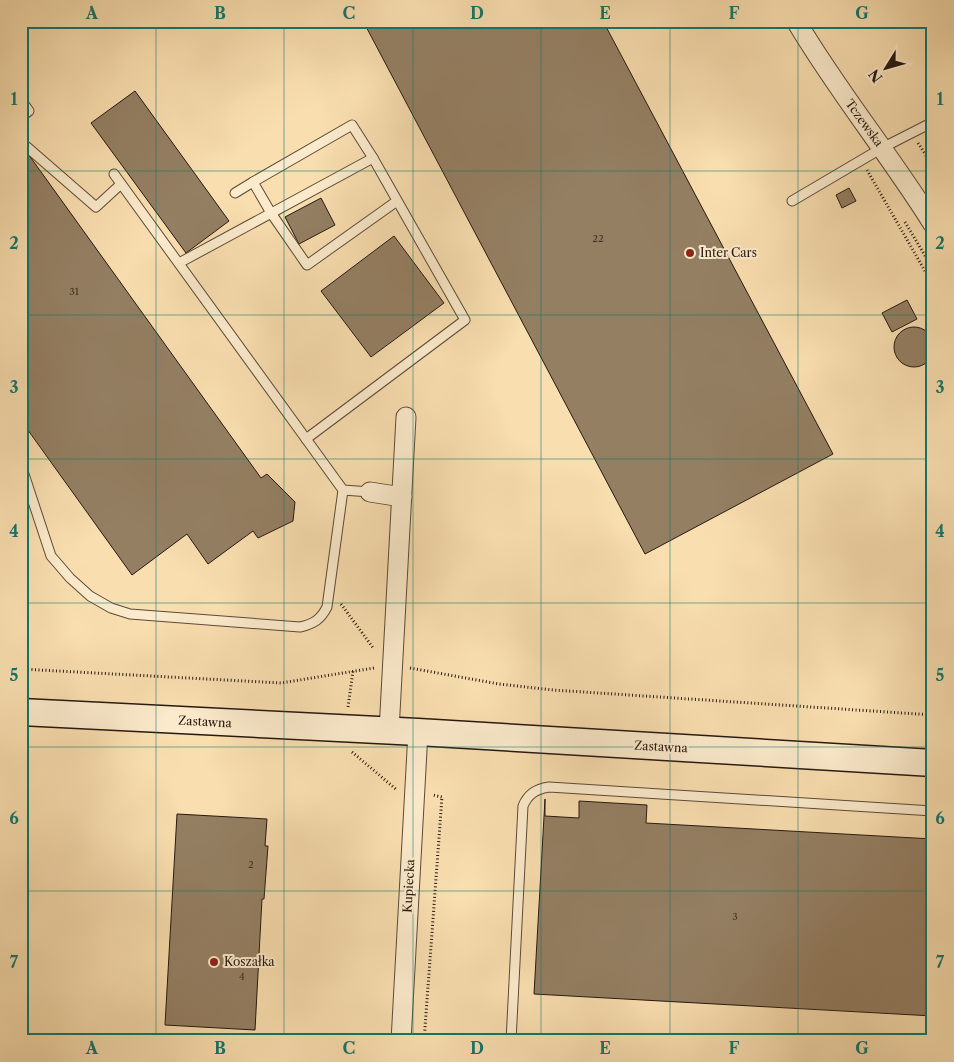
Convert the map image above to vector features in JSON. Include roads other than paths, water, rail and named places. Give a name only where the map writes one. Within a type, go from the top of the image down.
[{"type":"main road","name":"Zastawna","points":[[21,712],[418,732],[933,763]]},
{"type":"street","name":"Tczewska","points":[[796,21],[821,63],[882,148],[933,224]]},
{"type":"street","points":[[390,731],[406,417]]},
{"type":"street","points":[[370,492],[402,497]]},
{"type":"street","name":"Kupiecka","points":[[401,1041],[406,790],[418,732]]},
{"type":"lane","points":[[21,100],[29,111],[21,116]]},
{"type":"lane","points":[[792,201],[882,148],[933,122]]},
{"type":"lane","points":[[235,193],[352,125],[373,158],[465,320],[306,439]]},
{"type":"lane","points":[[21,151],[27,147],[96,207],[121,184]]},
{"type":"lane","points":[[179,263],[373,158]]},
{"type":"lane","points":[[21,465],[51,556],[70,578],[90,596],[111,608],[130,614],[300,628],[317,621],[324,614],[327,607],[343,490],[114,174]]},
{"type":"lane","points":[[253,182],[271,213],[307,265],[397,201]]},
{"type":"lane","points":[[343,490],[370,492]]},
{"type":"lane","points":[[511,1041],[523,806],[526,799],[540,788],[549,787],[933,811]]},
{"type":"place","name":"Inter Cars","points":[[690,253]]},
{"type":"place","name":"Koszałka","points":[[214,962]]}]
